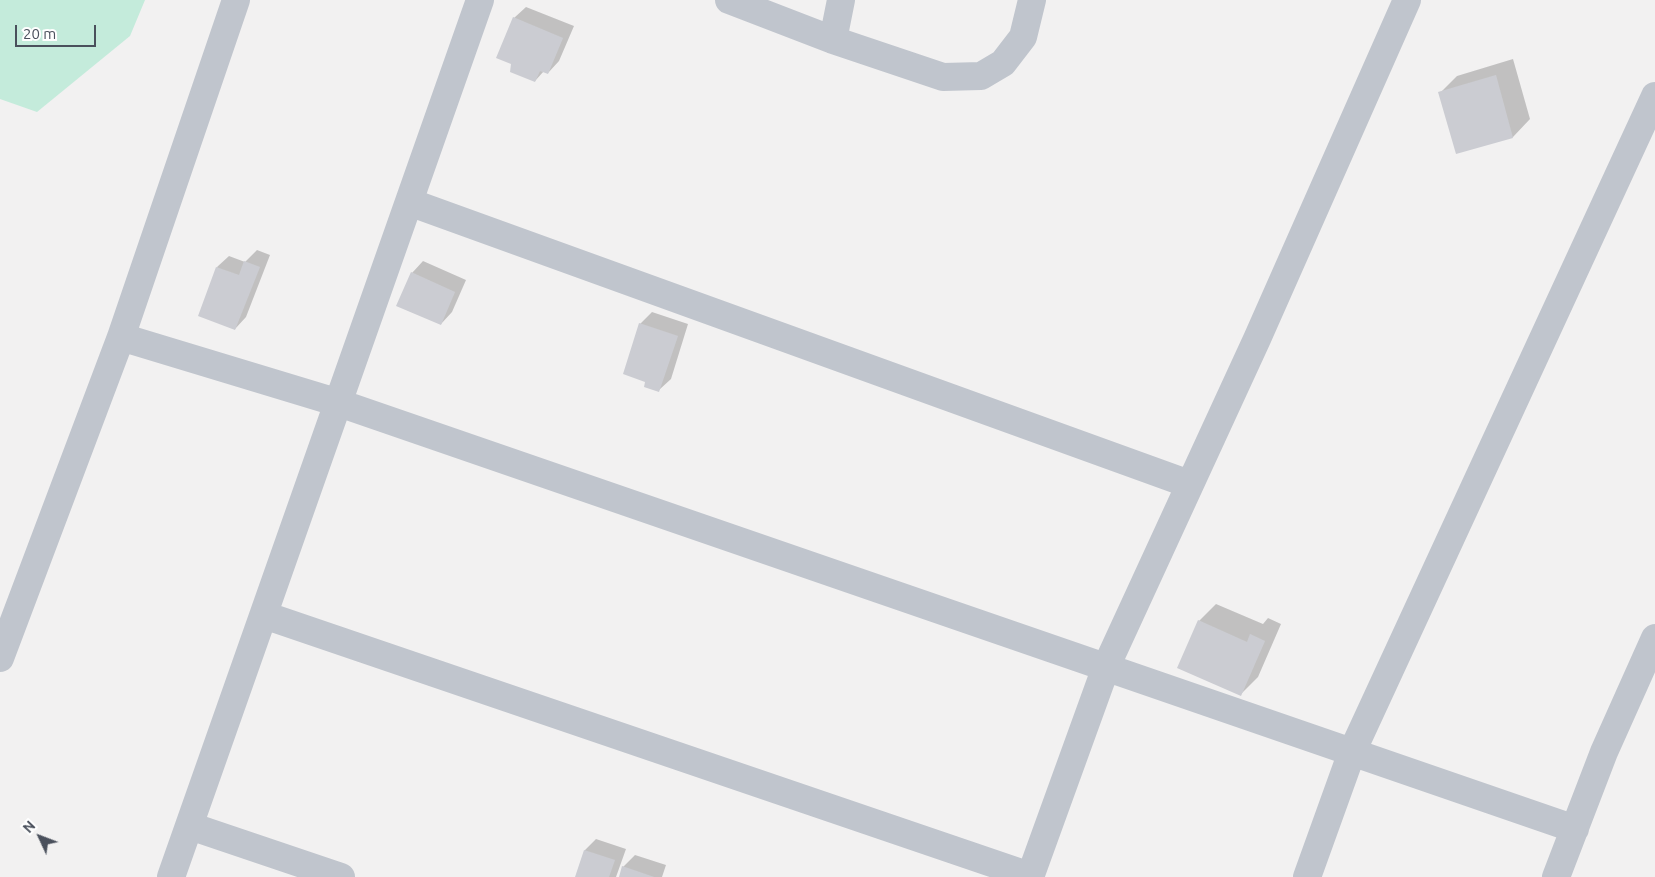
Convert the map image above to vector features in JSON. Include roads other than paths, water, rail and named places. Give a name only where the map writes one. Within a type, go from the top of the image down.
[{"type":"street","points":[[0,658],[121,337],[236,0]]},
{"type":"street","points":[[171,877],[480,0]]},
{"type":"street","points":[[729,0],[833,40],[943,77],[981,76],[1003,63],[1023,37],[1032,0]]},
{"type":"street","points":[[833,40],[841,0]]},
{"type":"street","points":[[264,615],[1030,876],[1106,667],[1188,484],[1257,339],[1408,0]]},
{"type":"street","points":[[1307,877],[1352,752],[1655,96]]},
{"type":"street","points":[[409,202],[1188,484]]},
{"type":"street","points":[[121,337],[339,402],[1574,828]]},
{"type":"street","points":[[1556,877],[1604,752],[1655,638]]},
{"type":"street","points":[[190,826],[341,877]]}]
